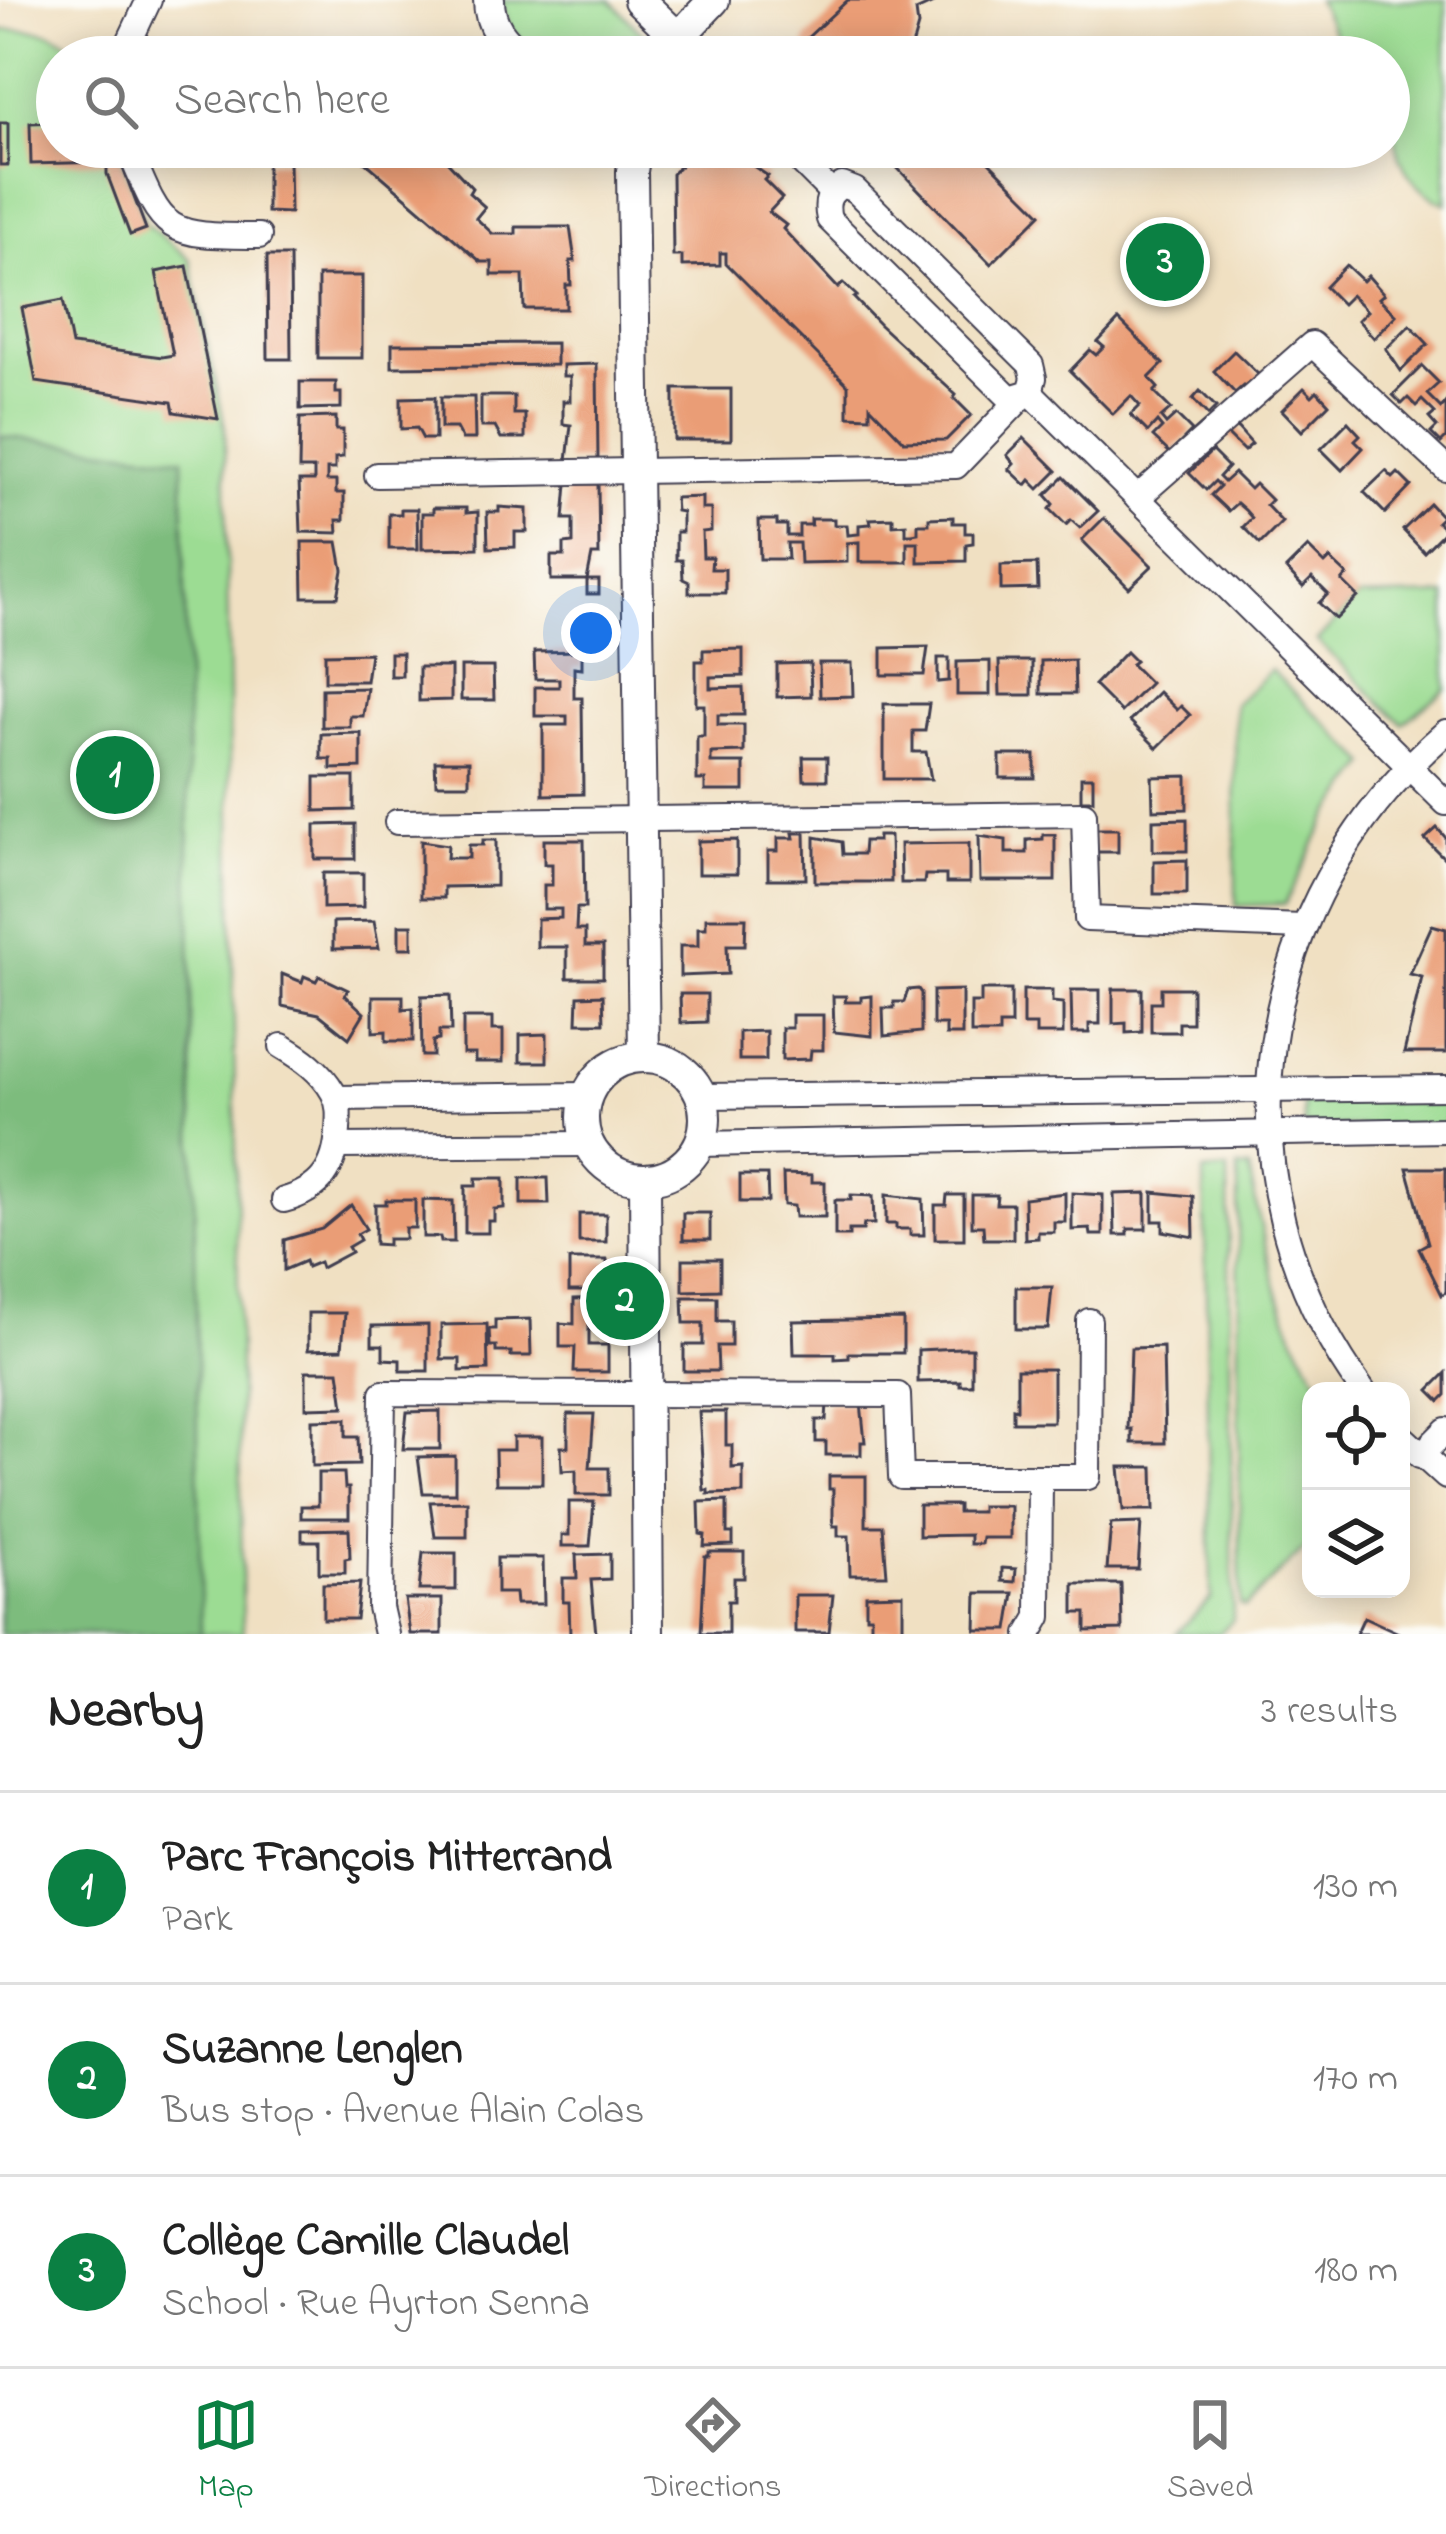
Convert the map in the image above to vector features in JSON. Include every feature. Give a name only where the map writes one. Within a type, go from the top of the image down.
[{"type":"street","points":[[132,36],[149,0]]},
{"type":"street","points":[[489,0],[489,17],[500,36]]},
{"type":"street","points":[[639,0],[675,36]]},
{"type":"street","points":[[696,36],[715,0]]},
{"type":"street","points":[[137,168],[153,206],[176,229],[259,236]]},
{"type":"street","points":[[634,168],[644,1056]]},
{"type":"street","points":[[807,168],[832,192]]},
{"type":"street","points":[[377,475],[956,466],[1026,394],[1034,378],[1031,365],[855,190],[842,185],[826,205],[829,219],[1010,398],[1026,394]]},
{"type":"street","points":[[1137,499],[1312,344],[1446,469]]},
{"type":"street","points":[[1026,394],[1446,803]]},
{"type":"street","points":[[1358,1382],[1314,1310],[1291,1255],[1268,1133],[1268,1090],[1285,978],[1302,927],[1332,865],[1371,807],[1446,732]]},
{"type":"street","points":[[397,822],[1084,814],[1087,919],[1302,927]]},
{"type":"street","points":[[282,1046],[312,1066],[336,1098],[338,1146],[325,1177],[302,1195],[284,1200]]},
{"type":"street","points":[[644,1056],[679,1067],[702,1096],[706,1112],[700,1144],[677,1170],[645,1180],[611,1170],[588,1144],[583,1128],[586,1095],[609,1066],[644,1056]]},
{"type":"street","points":[[702,1096],[1446,1088]]},
{"type":"street","points":[[336,1098],[586,1095]]},
{"type":"street","points":[[700,1144],[1446,1130]]},
{"type":"street","points":[[338,1146],[588,1144]]},
{"type":"street","points":[[645,1180],[648,1634]]},
{"type":"street","points":[[386,1634],[380,1607],[383,1393],[898,1395],[901,1477],[1088,1477],[1089,1321]]},
{"type":"street","points":[[1420,1456],[1446,1430]]},
{"type":"street","points":[[1410,1445],[1446,1477]]},
{"type":"street","points":[[1029,1634],[1039,1617],[1040,1477]]},
{"type":"green space","points":[[501,0],[610,0],[645,36],[518,36],[510,29]]},
{"type":"green space","points":[[1317,0],[1446,0],[1446,204],[1425,192],[1406,168],[1410,168],[1410,36],[1335,36]]},
{"type":"green space","points":[[0,30],[57,36],[36,36],[36,168],[125,168],[147,225],[190,259],[225,428],[243,1634],[0,1634]]},
{"type":"green space","points":[[0,436],[183,458],[201,1634],[0,1634]]},
{"type":"green space","points":[[1446,595],[1446,689],[1403,724],[1317,641],[1358,597]]},
{"type":"green space","points":[[1271,670],[1368,764],[1328,817],[1285,904],[1236,906],[1235,704]]},
{"type":"green space","points":[[1446,1096],[1446,1126],[1304,1127],[1303,1097]]},
{"type":"green space","points":[[1238,1168],[1249,1169],[1285,1312],[1320,1382],[1302,1382],[1302,1551],[1245,1607],[1240,1605]]},
{"type":"green space","points":[[1228,1170],[1233,1620],[1219,1634],[1176,1634],[1211,1598],[1204,1172]]},
{"type":"building","points":[[848,0],[940,0],[916,11],[915,36],[809,36]]},
{"type":"building","points":[[0,123],[8,123],[8,165],[0,165]]},
{"type":"building","points":[[30,123],[36,123],[36,164],[31,164]]},
{"type":"building","points":[[107,168],[123,168],[146,229],[130,235]]},
{"type":"building","points":[[267,168],[289,168],[290,213],[267,212]]},
{"type":"building","points":[[372,168],[453,168],[485,207],[476,218],[493,234],[516,234],[516,227],[570,227],[575,261],[570,261],[566,309],[524,309],[523,275],[492,275],[492,262],[481,262]]},
{"type":"building","points":[[678,168],[756,168],[768,176],[764,180],[782,198],[769,212],[786,225],[783,229],[838,288],[843,283],[857,296],[854,298],[971,415],[946,440],[904,441],[870,406],[870,417],[848,416],[848,385],[726,263],[726,253],[720,253],[720,265],[682,266],[682,256],[673,256],[672,174]]},
{"type":"building","points":[[897,168],[995,168],[1041,214],[991,264]]},
{"type":"building","points":[[267,256],[290,256],[291,359],[268,359]]},
{"type":"building","points":[[1346,265],[1363,281],[1368,276],[1384,294],[1379,298],[1396,315],[1374,338],[1358,320],[1367,311],[1351,295],[1342,304],[1325,287]]},
{"type":"building","points":[[187,266],[218,419],[174,412],[172,402],[36,382],[22,308],[63,300],[72,345],[173,355],[156,272]]},
{"type":"building","points":[[318,276],[362,276],[362,358],[318,358]]},
{"type":"building","points":[[1119,320],[1163,364],[1149,378],[1158,388],[1154,392],[1171,409],[1161,418],[1166,424],[1176,415],[1192,431],[1170,453],[1153,437],[1162,428],[1157,422],[1148,432],[1131,415],[1140,406],[1131,396],[1113,414],[1070,371],[1090,350],[1096,355],[1104,347],[1098,342]]},
{"type":"building","points":[[1410,325],[1428,344],[1401,371],[1386,349]]},
{"type":"building","points":[[556,343],[556,365],[392,367],[392,344]]},
{"type":"building","points":[[1234,351],[1261,377],[1247,390],[1243,386],[1235,393],[1214,371]]},
{"type":"building","points":[[597,364],[598,461],[567,461],[571,425],[563,424],[563,401],[570,401],[570,376],[563,376],[563,365]]},
{"type":"building","points":[[1422,366],[1439,383],[1427,394],[1441,408],[1446,402],[1446,438],[1441,443],[1431,433],[1437,427],[1429,418],[1435,413],[1422,400],[1416,406],[1408,398],[1402,404],[1393,395]]},
{"type":"building","points":[[300,382],[336,382],[341,408],[300,409]]},
{"type":"building","points":[[1304,388],[1312,396],[1317,391],[1329,404],[1302,431],[1282,410]]},
{"type":"building","points":[[674,389],[731,389],[731,440],[674,440]]},
{"type":"building","points":[[1200,391],[1216,407],[1208,415],[1193,399]]},
{"type":"building","points":[[481,396],[514,396],[514,414],[525,414],[525,438],[501,438],[495,427],[481,427]]},
{"type":"building","points":[[435,397],[435,439],[423,439],[417,428],[401,429],[401,398]]},
{"type":"building","points":[[441,397],[474,397],[475,439],[462,439],[456,428],[441,428]]},
{"type":"building","points":[[336,417],[336,430],[343,430],[343,457],[335,458],[335,469],[327,469],[327,481],[336,481],[336,493],[344,493],[344,520],[337,520],[338,533],[301,532],[299,481],[314,481],[314,469],[299,469],[300,418]]},
{"type":"building","points":[[1348,422],[1360,435],[1355,440],[1363,448],[1342,470],[1321,449]]},
{"type":"building","points":[[1236,426],[1252,444],[1244,451],[1227,434]]},
{"type":"building","points":[[1024,438],[1057,471],[1039,489],[1030,480],[1026,485],[1009,469],[1014,464],[1007,455]]},
{"type":"building","points":[[1212,451],[1228,467],[1219,477],[1224,482],[1234,473],[1271,500],[1266,505],[1282,522],[1260,544],[1243,527],[1252,518],[1245,510],[1237,503],[1228,511],[1211,495],[1220,486],[1215,481],[1206,490],[1189,473]]},
{"type":"building","points":[[1386,471],[1393,478],[1398,473],[1411,486],[1385,513],[1364,492]]},
{"type":"building","points":[[1064,477],[1098,511],[1080,528],[1071,520],[1066,525],[1050,509],[1054,504],[1046,495]]},
{"type":"building","points":[[567,484],[598,484],[599,555],[592,555],[587,580],[551,580],[551,556],[564,556],[564,544],[573,543],[573,519],[564,519]]},
{"type":"building","points":[[702,497],[702,509],[711,509],[711,531],[702,532],[703,557],[712,557],[711,569],[725,569],[725,593],[689,593],[682,560],[676,560],[682,512],[676,511],[675,498]]},
{"type":"building","points":[[1430,504],[1446,530],[1424,552],[1403,530]]},
{"type":"building","points":[[499,507],[527,509],[527,532],[515,532],[515,547],[488,548],[487,512],[499,512]]},
{"type":"building","points":[[433,508],[478,512],[478,548],[422,549],[422,513],[433,513]]},
{"type":"building","points":[[401,509],[417,509],[418,549],[389,549],[389,514],[401,514]]},
{"type":"building","points":[[953,517],[953,523],[965,523],[965,533],[973,533],[973,543],[966,544],[966,561],[918,562],[918,542],[907,542],[907,562],[859,562],[859,542],[847,543],[847,562],[800,563],[799,543],[787,543],[788,559],[760,559],[759,520],[777,520],[777,525],[787,525],[787,536],[799,536],[799,525],[811,525],[811,519],[834,519],[834,525],[847,525],[848,535],[859,534],[859,525],[871,524],[870,519],[893,518],[893,525],[906,524],[906,534],[912,534],[918,533],[918,524],[929,524],[929,518]]},
{"type":"building","points":[[1104,518],[1152,566],[1129,588],[1082,540]]},
{"type":"building","points":[[302,542],[338,542],[343,570],[338,597],[303,597]]},
{"type":"building","points":[[1308,547],[1325,564],[1330,559],[1347,575],[1342,581],[1358,597],[1336,619],[1319,603],[1328,594],[1312,578],[1303,587],[1286,569]]},
{"type":"building","points":[[1037,564],[1038,589],[1001,590],[1001,565]]},
{"type":"building","points":[[587,580],[599,580],[599,594],[587,594]]},
{"type":"building","points":[[928,647],[924,675],[882,675],[882,648]]},
{"type":"building","points":[[743,649],[743,676],[710,677],[710,688],[743,687],[744,715],[718,715],[718,725],[744,725],[744,752],[711,753],[711,763],[744,763],[744,791],[705,791],[705,780],[697,780],[697,736],[704,736],[704,705],[696,705],[696,661],[703,661],[703,650]]},
{"type":"building","points":[[582,651],[582,668],[574,667],[574,698],[582,698],[583,794],[543,795],[543,725],[567,725],[567,716],[535,716],[535,687],[559,687],[559,679],[535,679],[534,652]]},
{"type":"building","points":[[1126,652],[1150,683],[1121,712],[1094,685]]},
{"type":"building","points":[[370,653],[366,681],[325,681],[325,654]]},
{"type":"building","points":[[390,653],[402,653],[402,676],[390,676]]},
{"type":"building","points":[[938,658],[949,658],[949,681],[938,682]]},
{"type":"building","points":[[1074,660],[1075,694],[1041,694],[1041,661]]},
{"type":"building","points":[[990,661],[990,695],[957,695],[957,662]]},
{"type":"building","points":[[999,661],[1032,661],[1032,695],[1000,695]]},
{"type":"building","points":[[810,663],[811,696],[777,697],[777,664]]},
{"type":"building","points":[[819,663],[852,663],[853,696],[820,697]]},
{"type":"building","points":[[419,667],[451,667],[451,700],[419,701]]},
{"type":"building","points":[[461,667],[493,667],[494,700],[461,700]]},
{"type":"building","points":[[367,688],[363,716],[350,716],[350,727],[322,727],[322,689]]},
{"type":"building","points":[[1159,692],[1177,710],[1181,706],[1190,715],[1157,748],[1130,721]]},
{"type":"building","points":[[884,704],[929,704],[925,731],[913,731],[913,752],[926,752],[931,779],[884,779]]},
{"type":"building","points":[[361,733],[361,768],[331,769],[331,759],[321,759],[321,734]]},
{"type":"building","points":[[1000,755],[1035,755],[1035,778],[1000,778]]},
{"type":"building","points":[[803,757],[827,757],[827,780],[804,780]]},
{"type":"building","points":[[435,761],[469,761],[469,784],[436,784]]},
{"type":"building","points":[[1187,776],[1187,809],[1153,810],[1152,777]]},
{"type":"building","points":[[315,777],[354,777],[354,810],[315,811]]},
{"type":"building","points":[[1081,777],[1093,777],[1093,800],[1081,800]]},
{"type":"building","points":[[1187,819],[1187,851],[1153,851],[1153,820]]},
{"type":"building","points":[[355,824],[355,859],[315,859],[315,825]]},
{"type":"building","points":[[1437,828],[1446,838],[1446,860],[1425,839]]},
{"type":"building","points":[[1095,829],[1118,829],[1118,852],[1095,852]]},
{"type":"building","points":[[793,833],[805,833],[806,879],[768,879],[768,851],[778,851],[778,838],[794,838]]},
{"type":"building","points":[[1043,835],[1055,835],[1055,881],[980,881],[979,836],[1006,840],[1006,853],[1027,853],[1027,840],[1043,839]]},
{"type":"building","points":[[878,836],[890,836],[891,882],[815,882],[815,837],[842,842],[843,854],[863,854],[864,841],[878,841]]},
{"type":"building","points":[[483,840],[496,840],[496,886],[444,887],[444,898],[421,898],[421,841],[448,845],[447,858],[469,858],[469,845],[483,845]]},
{"type":"building","points":[[544,840],[584,840],[585,908],[577,908],[576,930],[585,930],[585,946],[603,946],[603,978],[567,978],[567,947],[537,947],[537,919],[561,918],[561,909],[544,909],[544,885],[552,885],[552,864],[544,864]]},
{"type":"building","points":[[737,840],[737,874],[698,874],[698,841]]},
{"type":"building","points":[[969,843],[969,883],[946,883],[946,875],[925,875],[924,883],[901,883],[900,844]]},
{"type":"building","points":[[1187,860],[1187,894],[1154,894],[1154,861]]},
{"type":"building","points":[[323,873],[363,873],[363,907],[323,908]]},
{"type":"building","points":[[706,918],[746,918],[745,945],[727,945],[728,974],[680,976],[680,946],[698,946],[698,928],[706,928]]},
{"type":"building","points":[[374,921],[379,948],[333,949],[333,922]]},
{"type":"building","points":[[399,925],[412,925],[412,948],[399,948]]},
{"type":"building","points":[[1432,925],[1446,929],[1446,1053],[1404,1053],[1422,977],[1410,974]]},
{"type":"building","points":[[282,974],[302,982],[304,976],[316,981],[319,976],[348,990],[345,995],[364,1013],[349,1038],[319,1014],[282,1006]]},
{"type":"building","points":[[1161,988],[1192,988],[1192,1023],[1179,1023],[1179,1032],[1151,1032],[1151,1002],[1161,1002]]},
{"type":"building","points":[[918,989],[921,1032],[884,1036],[883,1008],[894,1008],[894,1002],[904,1002],[908,990]]},
{"type":"building","points":[[1113,989],[1142,989],[1142,1032],[1126,1033],[1126,1023],[1113,1024]]},
{"type":"building","points":[[962,990],[962,1035],[946,1035],[946,1025],[933,1025],[933,991]]},
{"type":"building","points":[[981,990],[1011,990],[1011,1025],[999,1025],[999,1034],[971,1034],[971,1003],[981,1003]]},
{"type":"building","points":[[1023,990],[1052,990],[1052,1002],[1063,1003],[1063,1034],[1036,1034],[1036,1025],[1023,1025]]},
{"type":"building","points":[[1071,990],[1100,990],[1100,1024],[1089,1024],[1089,1033],[1072,1033]]},
{"type":"building","points":[[680,994],[707,994],[707,1022],[681,1023]]},
{"type":"building","points":[[450,995],[451,1031],[439,1031],[433,1056],[422,1056],[421,996]]},
{"type":"building","points":[[603,995],[604,1023],[577,1023],[578,996]]},
{"type":"building","points":[[373,996],[403,996],[403,1009],[413,1008],[413,1041],[386,1041],[386,1031],[373,1032]]},
{"type":"building","points":[[833,996],[861,1002],[861,997],[872,996],[872,1036],[834,1032]]},
{"type":"building","points":[[792,1015],[823,1015],[823,1050],[811,1050],[810,1059],[782,1060],[782,1028],[792,1028]]},
{"type":"building","points":[[463,1018],[492,1018],[492,1030],[503,1030],[503,1062],[475,1062],[475,1054],[463,1054]]},
{"type":"building","points":[[766,1031],[766,1060],[739,1060],[739,1032]]},
{"type":"building","points":[[547,1034],[547,1062],[520,1062],[520,1035]]},
{"type":"building","points":[[1407,1168],[1446,1168],[1446,1292],[1442,1295],[1419,1248],[1428,1243]]},
{"type":"building","points":[[783,1174],[812,1175],[812,1182],[825,1182],[825,1217],[795,1217],[794,1206],[784,1205]]},
{"type":"building","points":[[740,1175],[767,1175],[768,1202],[740,1202]]},
{"type":"building","points":[[476,1178],[504,1178],[504,1208],[494,1209],[488,1233],[465,1233],[465,1186],[476,1186]]},
{"type":"building","points":[[521,1178],[548,1178],[549,1204],[521,1204]]},
{"type":"building","points":[[1153,1192],[1193,1196],[1194,1237],[1163,1231],[1163,1221],[1153,1221]]},
{"type":"building","points":[[1065,1193],[1065,1222],[1054,1222],[1054,1232],[1038,1232],[1038,1238],[1025,1239],[1024,1198]]},
{"type":"building","points":[[1072,1193],[1103,1195],[1103,1235],[1091,1235],[1090,1229],[1072,1230]]},
{"type":"building","points":[[1146,1193],[1146,1229],[1115,1235],[1114,1194]]},
{"type":"building","points":[[851,1195],[873,1196],[874,1224],[849,1230],[849,1236],[835,1236],[835,1200],[851,1200]]},
{"type":"building","points":[[886,1195],[923,1199],[924,1235],[910,1235],[910,1229],[886,1224]]},
{"type":"building","points":[[947,1195],[964,1195],[964,1239],[935,1239],[935,1205],[946,1205]]},
{"type":"building","points":[[972,1195],[997,1195],[996,1204],[1013,1204],[1013,1239],[984,1239],[983,1226],[972,1226]]},
{"type":"building","points":[[386,1200],[415,1200],[415,1228],[405,1228],[405,1239],[375,1244],[375,1204],[386,1204]]},
{"type":"building","points":[[423,1200],[453,1201],[454,1242],[423,1237]]},
{"type":"building","points":[[351,1205],[366,1229],[348,1247],[351,1252],[321,1268],[319,1262],[307,1267],[305,1261],[284,1270],[284,1240],[322,1229]]},
{"type":"building","points":[[683,1213],[710,1213],[710,1240],[683,1240]]},
{"type":"building","points":[[579,1214],[606,1214],[606,1242],[579,1242]]},
{"type":"building","points":[[683,1259],[720,1259],[720,1290],[683,1291]]},
{"type":"building","points":[[569,1260],[607,1260],[607,1291],[569,1291]]},
{"type":"building","points":[[1016,1287],[1052,1287],[1048,1329],[1016,1329]]},
{"type":"building","points":[[683,1297],[717,1297],[717,1321],[731,1321],[731,1346],[717,1346],[718,1371],[684,1371],[684,1345],[703,1345],[703,1323],[684,1323]]},
{"type":"building","points":[[607,1298],[607,1324],[589,1325],[589,1345],[608,1345],[608,1372],[574,1372],[575,1347],[560,1347],[560,1323],[574,1324],[574,1299]]},
{"type":"building","points":[[308,1313],[345,1313],[342,1349],[308,1350]]},
{"type":"building","points":[[530,1319],[531,1356],[511,1356],[511,1352],[496,1352],[496,1346],[490,1346],[489,1329],[495,1329],[495,1320]]},
{"type":"building","points":[[903,1319],[903,1353],[849,1353],[849,1358],[835,1359],[835,1354],[794,1354],[793,1321]]},
{"type":"building","points":[[487,1324],[488,1370],[460,1371],[460,1359],[441,1359],[441,1325]]},
{"type":"building","points":[[428,1325],[428,1371],[400,1371],[400,1360],[383,1359],[383,1345],[372,1345],[372,1326]]},
{"type":"building","points":[[1163,1347],[1165,1443],[1132,1443],[1132,1429],[1128,1429],[1131,1348]]},
{"type":"building","points":[[972,1348],[972,1385],[918,1382],[918,1350]]},
{"type":"building","points":[[1017,1369],[1053,1369],[1053,1422],[1013,1422]]},
{"type":"building","points":[[306,1371],[339,1371],[344,1407],[306,1408]]},
{"type":"building","points":[[1446,1373],[1446,1395],[1440,1401],[1429,1390]]},
{"type":"building","points":[[827,1403],[861,1403],[865,1442],[861,1442],[861,1455],[826,1455],[826,1442],[816,1442],[816,1420],[826,1420]]},
{"type":"building","points":[[440,1411],[440,1449],[403,1449],[407,1412]]},
{"type":"building","points":[[699,1412],[726,1412],[726,1445],[732,1445],[732,1468],[743,1467],[743,1493],[708,1494],[704,1490]]},
{"type":"building","points":[[568,1414],[594,1414],[590,1468],[609,1468],[609,1495],[576,1495],[576,1470],[562,1471]]},
{"type":"building","points":[[346,1419],[346,1437],[358,1437],[359,1465],[312,1466],[312,1420]]},
{"type":"building","points":[[513,1437],[542,1437],[542,1484],[496,1484],[495,1450],[513,1450]]},
{"type":"building","points":[[455,1456],[455,1493],[423,1493],[418,1457]]},
{"type":"building","points":[[1119,1467],[1153,1467],[1154,1510],[1123,1510]]},
{"type":"building","points":[[318,1473],[344,1473],[349,1518],[301,1518],[301,1506],[318,1506]]},
{"type":"building","points":[[829,1476],[866,1476],[866,1526],[883,1526],[887,1575],[850,1575],[849,1536],[838,1536],[838,1526],[833,1526]]},
{"type":"building","points":[[467,1501],[467,1537],[435,1537],[430,1502]]},
{"type":"building","points":[[727,1501],[727,1533],[733,1533],[733,1545],[704,1546],[699,1502]]},
{"type":"building","points":[[569,1502],[594,1502],[590,1546],[562,1546],[562,1535],[569,1535]]},
{"type":"building","points":[[919,1505],[958,1505],[958,1512],[1010,1506],[1010,1538],[982,1538],[981,1544],[970,1544],[970,1535],[919,1536]]},
{"type":"building","points":[[1141,1523],[1138,1569],[1107,1569],[1111,1524]]},
{"type":"building","points":[[349,1529],[350,1558],[345,1559],[345,1573],[319,1573],[319,1541],[302,1541],[302,1530]]},
{"type":"building","points":[[709,1552],[744,1552],[744,1578],[734,1578],[734,1601],[728,1601],[728,1633],[701,1633]]},
{"type":"building","points":[[423,1553],[456,1553],[456,1590],[419,1590]]},
{"type":"building","points":[[610,1554],[610,1579],[591,1580],[596,1634],[570,1634],[563,1578],[577,1578],[576,1555]]},
{"type":"building","points":[[497,1558],[543,1558],[544,1604],[516,1604],[515,1593],[497,1593]]},
{"type":"building","points":[[1002,1568],[1016,1569],[1015,1582],[1002,1581]]},
{"type":"building","points":[[360,1583],[356,1619],[323,1619],[323,1584]]},
{"type":"building","points":[[1074,1584],[1121,1584],[1122,1630],[1086,1631],[1086,1613],[1074,1613]]},
{"type":"building","points":[[977,1593],[1014,1593],[1008,1630],[976,1630]]},
{"type":"building","points":[[903,1594],[903,1630],[871,1631],[866,1595]]},
{"type":"building","points":[[795,1595],[833,1595],[829,1632],[795,1632]]},
{"type":"building","points":[[405,1599],[442,1599],[442,1634],[410,1634]]},
{"type":"building","points":[[1364,1617],[1401,1634],[1356,1634]]},
{"type":"place","name":"Collège Camille Claudel","points":[[1165,262]]},
{"type":"place","name":"Parc François Mitterrand","points":[[115,775]]},
{"type":"place","name":"Suzanne Lenglen","points":[[625,1301]]}]
